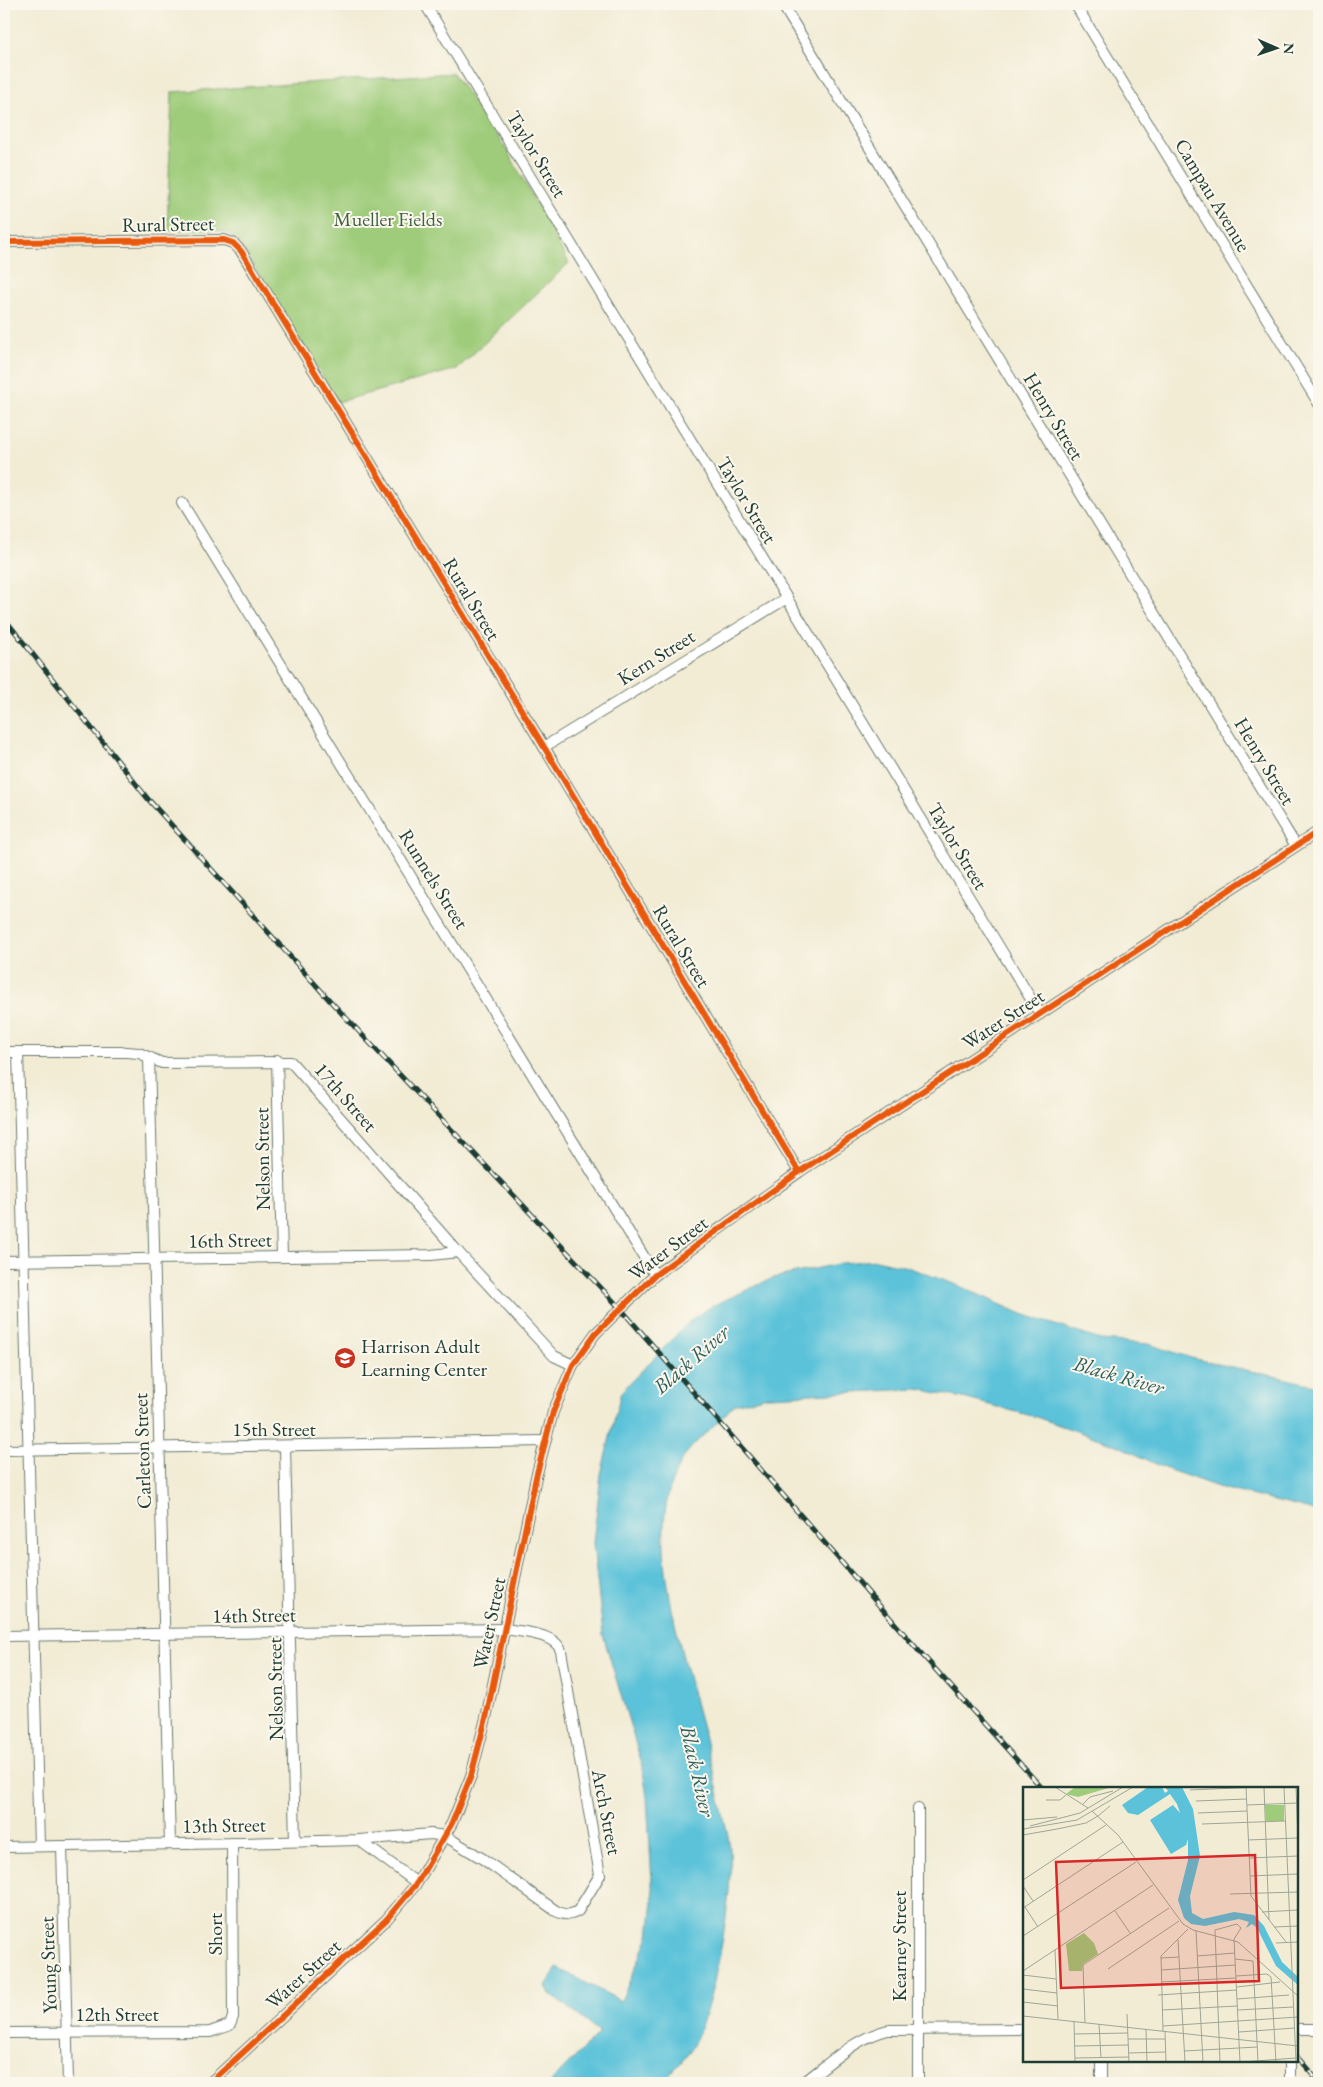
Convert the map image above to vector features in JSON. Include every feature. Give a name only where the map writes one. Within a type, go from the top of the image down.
[{"type":"street","name":"Taylor Street","points":[[425,4],[1040,1014]]},
{"type":"street","name":"Henry Street","points":[[782,4],[1296,846]]},
{"type":"street","name":"Campau Avenue","points":[[1075,4],[1319,404]]},
{"type":"street","name":"Rural Street","points":[[4,242],[224,240],[233,243],[241,251],[544,747],[799,1172]]},
{"type":"street","name":"Runnels Street","points":[[182,503],[655,1275]]},
{"type":"street","name":"Kern Street","points":[[544,747],[787,598]]},
{"type":"street","name":"Water Street","points":[[210,2083],[386,1920],[417,1883],[445,1836],[471,1776],[553,1412],[573,1365],[595,1334],[655,1275],[799,1172],[1319,831]]},
{"type":"street","name":"17th Street","points":[[4,1052],[126,1052],[140,1053],[162,1063],[277,1060],[291,1062],[458,1252],[554,1356],[573,1365]]},
{"type":"street","points":[[18,1052],[39,1846]]},
{"type":"street","name":"Carleton Street","points":[[149,1057],[170,1844]]},
{"type":"street","name":"Nelson Street","points":[[277,1060],[282,1256]]},
{"type":"street","name":"16th Street","points":[[4,1261],[154,1260],[458,1252]]},
{"type":"street","name":"15th Street","points":[[4,1450],[285,1447],[545,1441]]},
{"type":"street","name":"Nelson Street","points":[[285,1447],[295,1841]]},
{"type":"street","name":"14th Street","points":[[4,1636],[505,1629]]},
{"type":"street","name":"Arch Street","points":[[445,1836],[562,1914],[573,1914],[578,1911],[599,1880],[599,1862],[558,1644],[552,1639],[505,1629]]},
{"type":"street","name":"Kearney Street","points":[[918,1808],[918,2083]]},
{"type":"street","name":"13th Street","points":[[4,1847],[359,1840],[432,1834],[445,1836]]},
{"type":"street","points":[[359,1840],[417,1883]]},
{"type":"street","name":"Short","points":[[230,2025],[233,2018],[232,1843]]},
{"type":"street","name":"Young Street","points":[[62,1846],[68,2083]]},
{"type":"street","name":"12th Street","points":[[4,2033],[210,2032],[230,2025]]},
{"type":"street","points":[[803,2083],[854,2044],[872,2034],[888,2030],[1023,2029]]},
{"type":"street","points":[[1298,2029],[1319,2029]]},
{"type":"street","points":[[1101,2062],[1101,2083]]},
{"type":"street","points":[[1290,2062],[1290,2083]]},
{"type":"green space","name":"Mueller Fields","points":[[453,73],[507,150],[569,263],[457,369],[338,402],[238,240],[231,235],[214,230],[167,231],[172,92]]},
{"type":"water","name":"Black River","points":[[876,1260],[907,1267],[957,1285],[1022,1314],[1100,1340],[1149,1344],[1191,1358],[1319,1386],[1319,1512],[1218,1487],[1164,1468],[1117,1445],[1036,1417],[963,1398],[918,1389],[768,1396],[734,1404],[682,1459],[670,1486],[664,1522],[665,1559],[673,1614],[716,1781],[730,1850],[729,1895],[714,1984],[698,2035],[683,2060],[662,2083],[550,2083],[600,2032],[550,1994],[546,1986],[557,1968],[621,2001],[649,1936],[653,1901],[647,1797],[642,1765],[603,1635],[593,1543],[601,1474],[621,1392],[691,1320],[712,1306],[773,1278],[842,1263]]},
{"type":"railway","points":[[4,618],[148,799],[333,1004],[620,1308],[918,1650],[1041,1787]]},
{"type":"railway","points":[[1298,2058],[1319,2082]]},
{"type":"cycle path","points":[[4,242],[224,240],[233,243],[241,251],[544,747],[799,1172]]},
{"type":"cycle path","points":[[210,2083],[386,1920],[417,1883],[452,1823],[471,1776],[486,1718],[536,1477],[553,1412],[573,1365],[595,1334],[655,1275],[799,1172],[1319,831]]},
{"type":"place","name":"Harrison Adult Learning Center","points":[[345,1358]]}]
